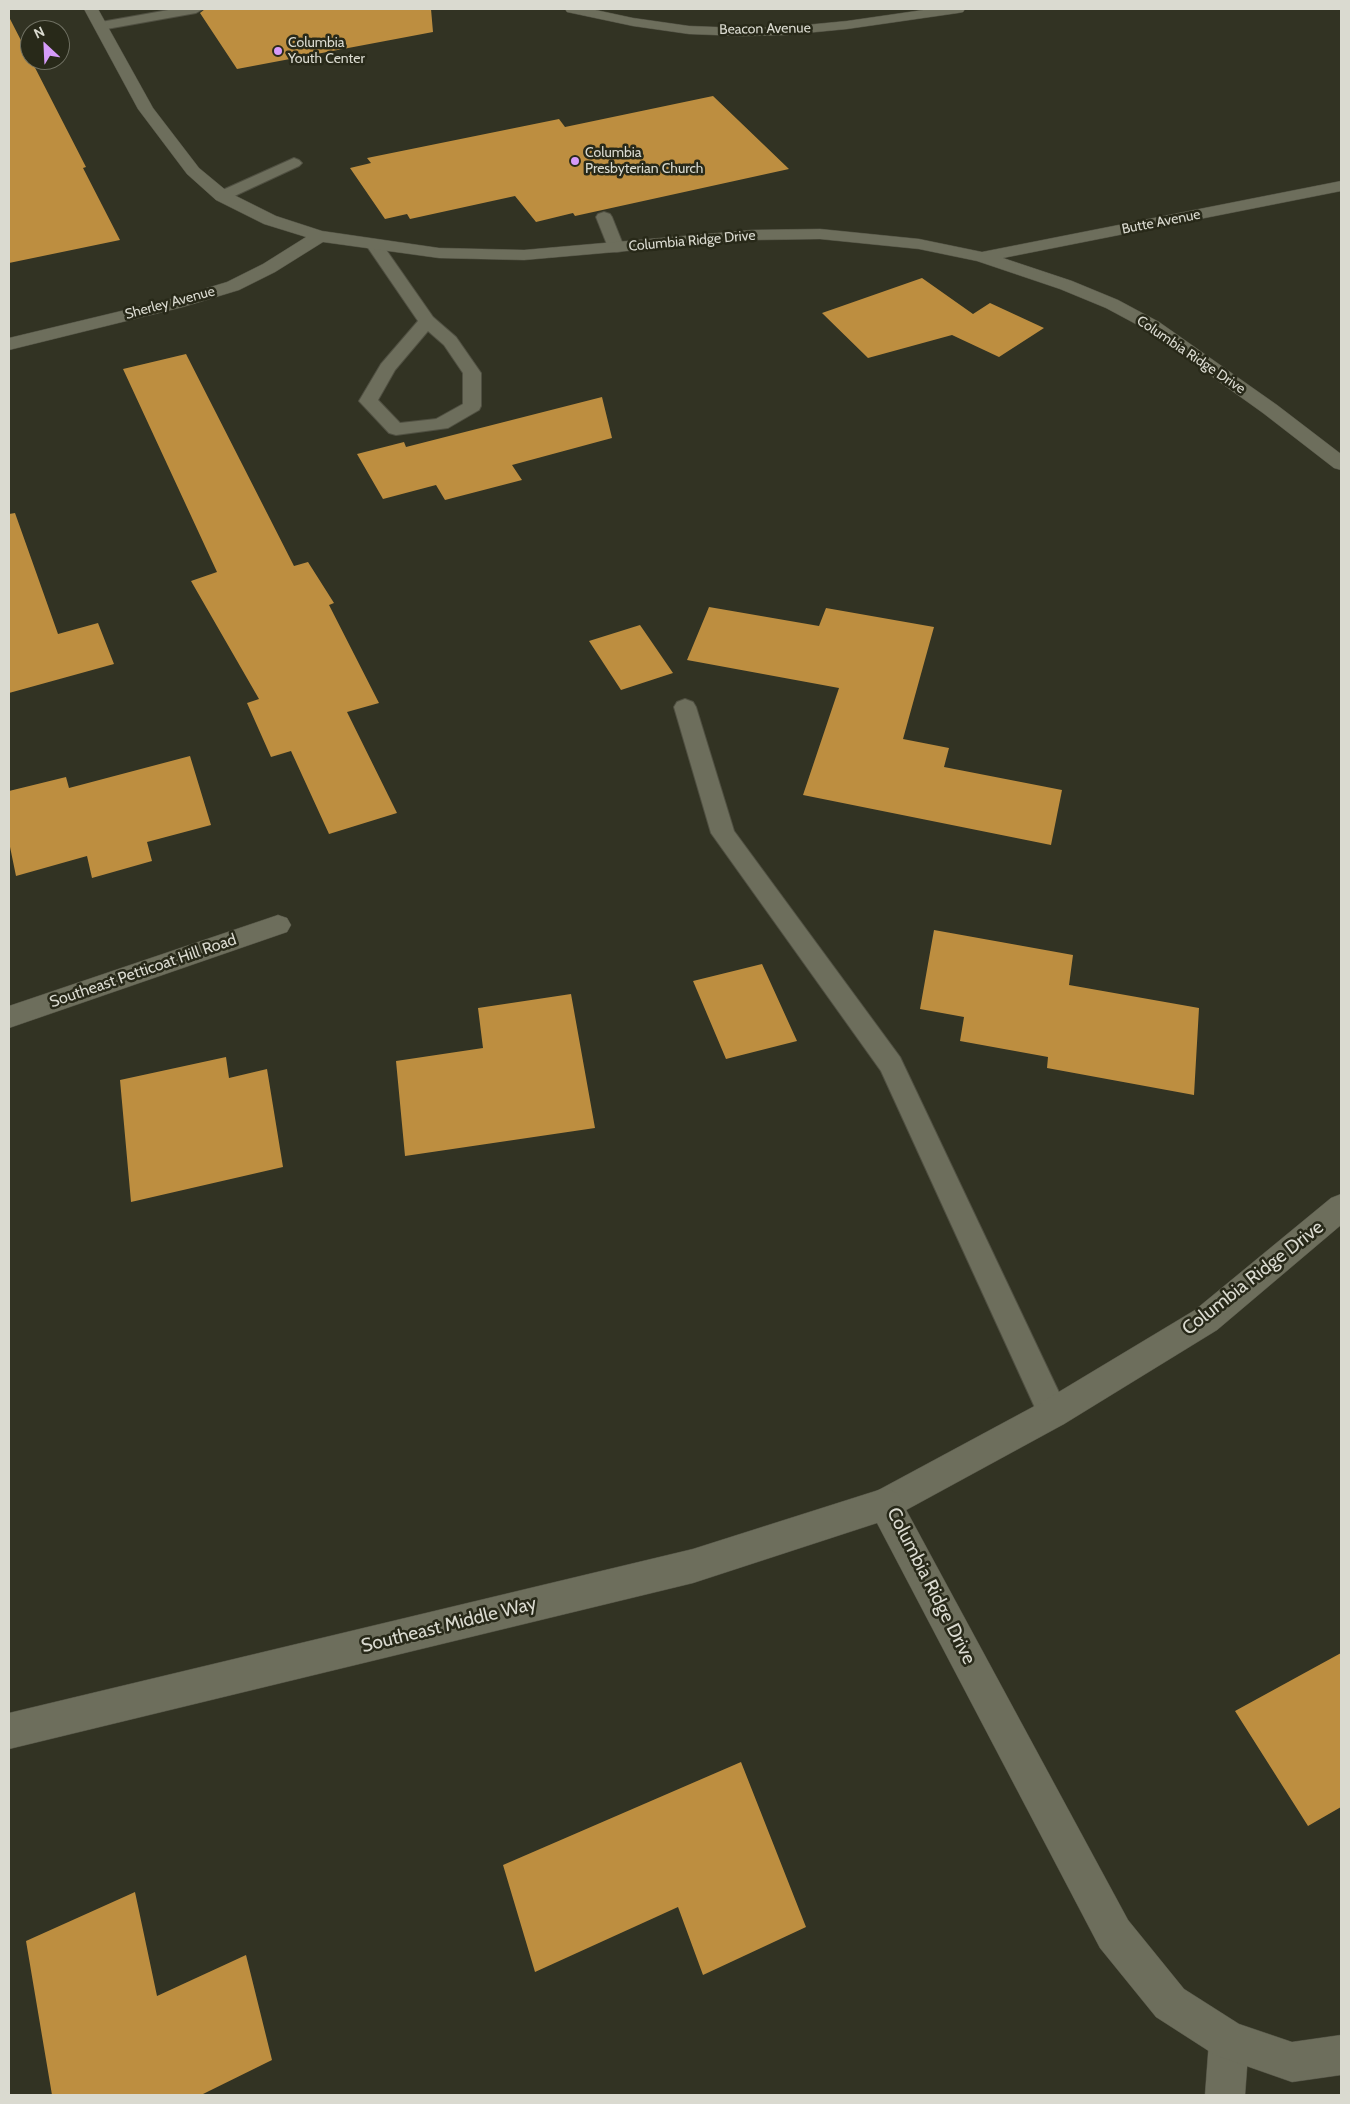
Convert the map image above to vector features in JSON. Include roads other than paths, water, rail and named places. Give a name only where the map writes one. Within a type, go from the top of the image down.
[{"type":"street","name":"Columbia Ridge Drive","points":[[91,9],[146,109],[193,170],[222,196],[270,220],[320,236],[439,253],[524,255],[752,235],[820,234],[919,244],[981,257],[1066,285],[1112,304],[1153,326],[1270,409],[1341,464]]},
{"type":"street","name":"Beacon Avenue","points":[[572,9],[633,22],[689,30],[741,32],[785,31],[848,25],[958,9]]},
{"type":"street","name":"Butte Avenue","points":[[981,257],[1341,186]]},
{"type":"street","name":"Sherley Avenue","points":[[9,344],[177,303],[233,286],[270,268],[320,236]]},
{"type":"street","name":"Southeast Petticoat Hill Road","points":[[9,1017],[278,925]]},
{"type":"street","name":"Columbia Ridge Drive","points":[[1341,1207],[1206,1320],[1053,1413],[886,1504],[1114,1934],[1170,2003],[1229,2041],[1292,2062],[1341,2055]]},
{"type":"street","name":"Southeast Middle Way","points":[[9,1731],[693,1566],[886,1504]]},
{"type":"street","points":[[1225,2095],[1229,2041]]},
{"type":"lane","points":[[101,26],[196,9]]},
{"type":"lane","points":[[222,196],[294,163]]},
{"type":"lane","points":[[604,217],[616,247]]},
{"type":"lane","points":[[374,245],[427,321],[450,341],[472,373],[472,406],[441,424],[396,429],[368,401],[388,368],[427,321]]},
{"type":"lane","points":[[684,708],[723,833],[891,1065],[1053,1413]]},
{"type":"place","name":"Columbia Youth Center","points":[[278,51]]},
{"type":"place","name":"Columbia Presbyterian Church","points":[[575,161]]}]
